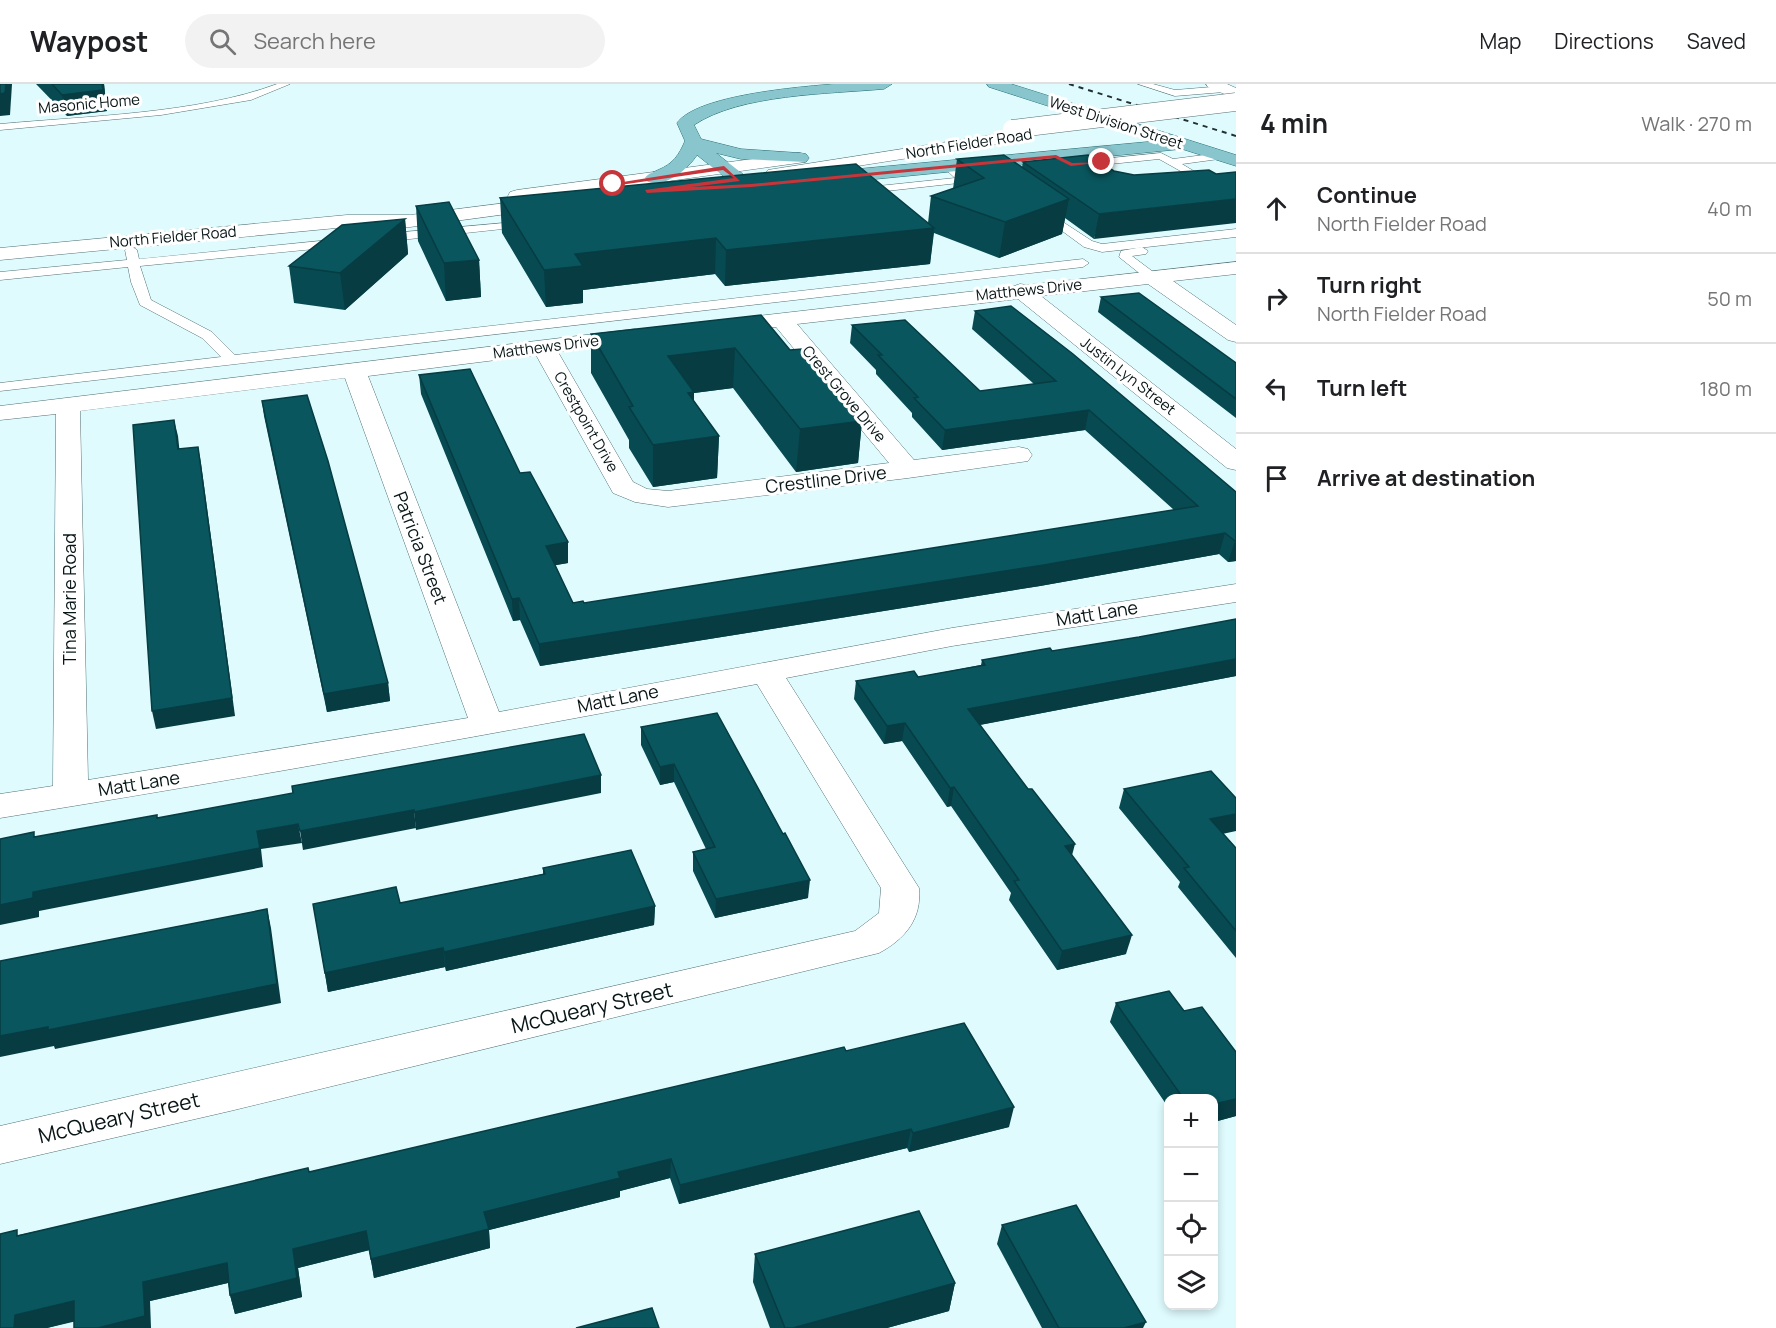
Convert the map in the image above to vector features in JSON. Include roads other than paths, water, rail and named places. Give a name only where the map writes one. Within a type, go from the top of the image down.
[{"type":"main road","points":[[744,179],[693,142],[685,123],[692,116],[712,107],[745,100],[884,84]]},
{"type":"main road","name":"West Division Street","points":[[995,84],[1228,159]]},
{"type":"main road","points":[[693,142],[741,154],[800,158]]},
{"type":"main road","points":[[651,185],[684,163],[693,142]]},
{"type":"main road","points":[[651,185],[711,188],[744,179],[982,163],[1071,167],[1182,144]]},
{"type":"street","name":"North Fielder Road","points":[[0,254],[347,221],[396,212],[651,185],[744,179],[1143,112],[1236,102]]},
{"type":"street","name":"North Fielder Road","points":[[744,179],[800,158],[1018,132],[1236,112]]},
{"type":"street","name":"Matthews Drive","points":[[698,329],[1020,290],[1236,267]]},
{"type":"street","points":[[1152,277],[1236,335]]},
{"type":"street","name":"Justin Lyn Street","points":[[1020,290],[1236,462]]},
{"type":"street","name":"Crest Grove Drive","points":[[781,319],[908,470]]},
{"type":"street","name":"Matthews Drive","points":[[0,413],[662,333]]},
{"type":"street","name":"Crestpoint Drive","points":[[543,347],[623,488],[632,493]]},
{"type":"street","name":"Patricia Street","points":[[354,371],[486,725]]},
{"type":"street","name":"Tina Marie Road","points":[[68,404],[71,794]]},
{"type":"street","name":"Crestline Drive","points":[[632,493],[648,498],[668,499],[1019,455]]},
{"type":"street","name":"Matt Lane","points":[[0,806],[216,772],[486,725],[952,637],[1236,593]]},
{"type":"street","name":"McQueary Street","points":[[0,1145],[230,1094],[866,943],[884,933],[896,920],[902,904],[900,888],[765,671]]},
{"type":"lane","name":"Masonic Home","points":[[0,127],[161,112],[251,98],[285,84]]},
{"type":"lane","points":[[1143,84],[1167,92],[1186,93],[1225,89]]},
{"type":"lane","points":[[1109,158],[1161,156],[1193,175],[1171,177]]},
{"type":"lane","points":[[1109,158],[1120,174]]},
{"type":"lane","points":[[1171,162],[1228,159]]},
{"type":"lane","points":[[982,163],[991,171],[1000,174]]},
{"type":"lane","points":[[845,192],[964,180],[948,166]]},
{"type":"lane","points":[[1035,206],[1088,244],[1102,248],[1236,233]]},
{"type":"lane","points":[[0,276],[537,223]]},
{"type":"lane","points":[[1152,277],[1125,257],[1125,254],[1236,240]]},
{"type":"lane","points":[[129,242],[137,282],[145,302],[207,335],[232,360]]},
{"type":"lane","points":[[0,387],[1083,263]]},
{"type":"railway","points":[[1069,84],[1236,136]]}]
